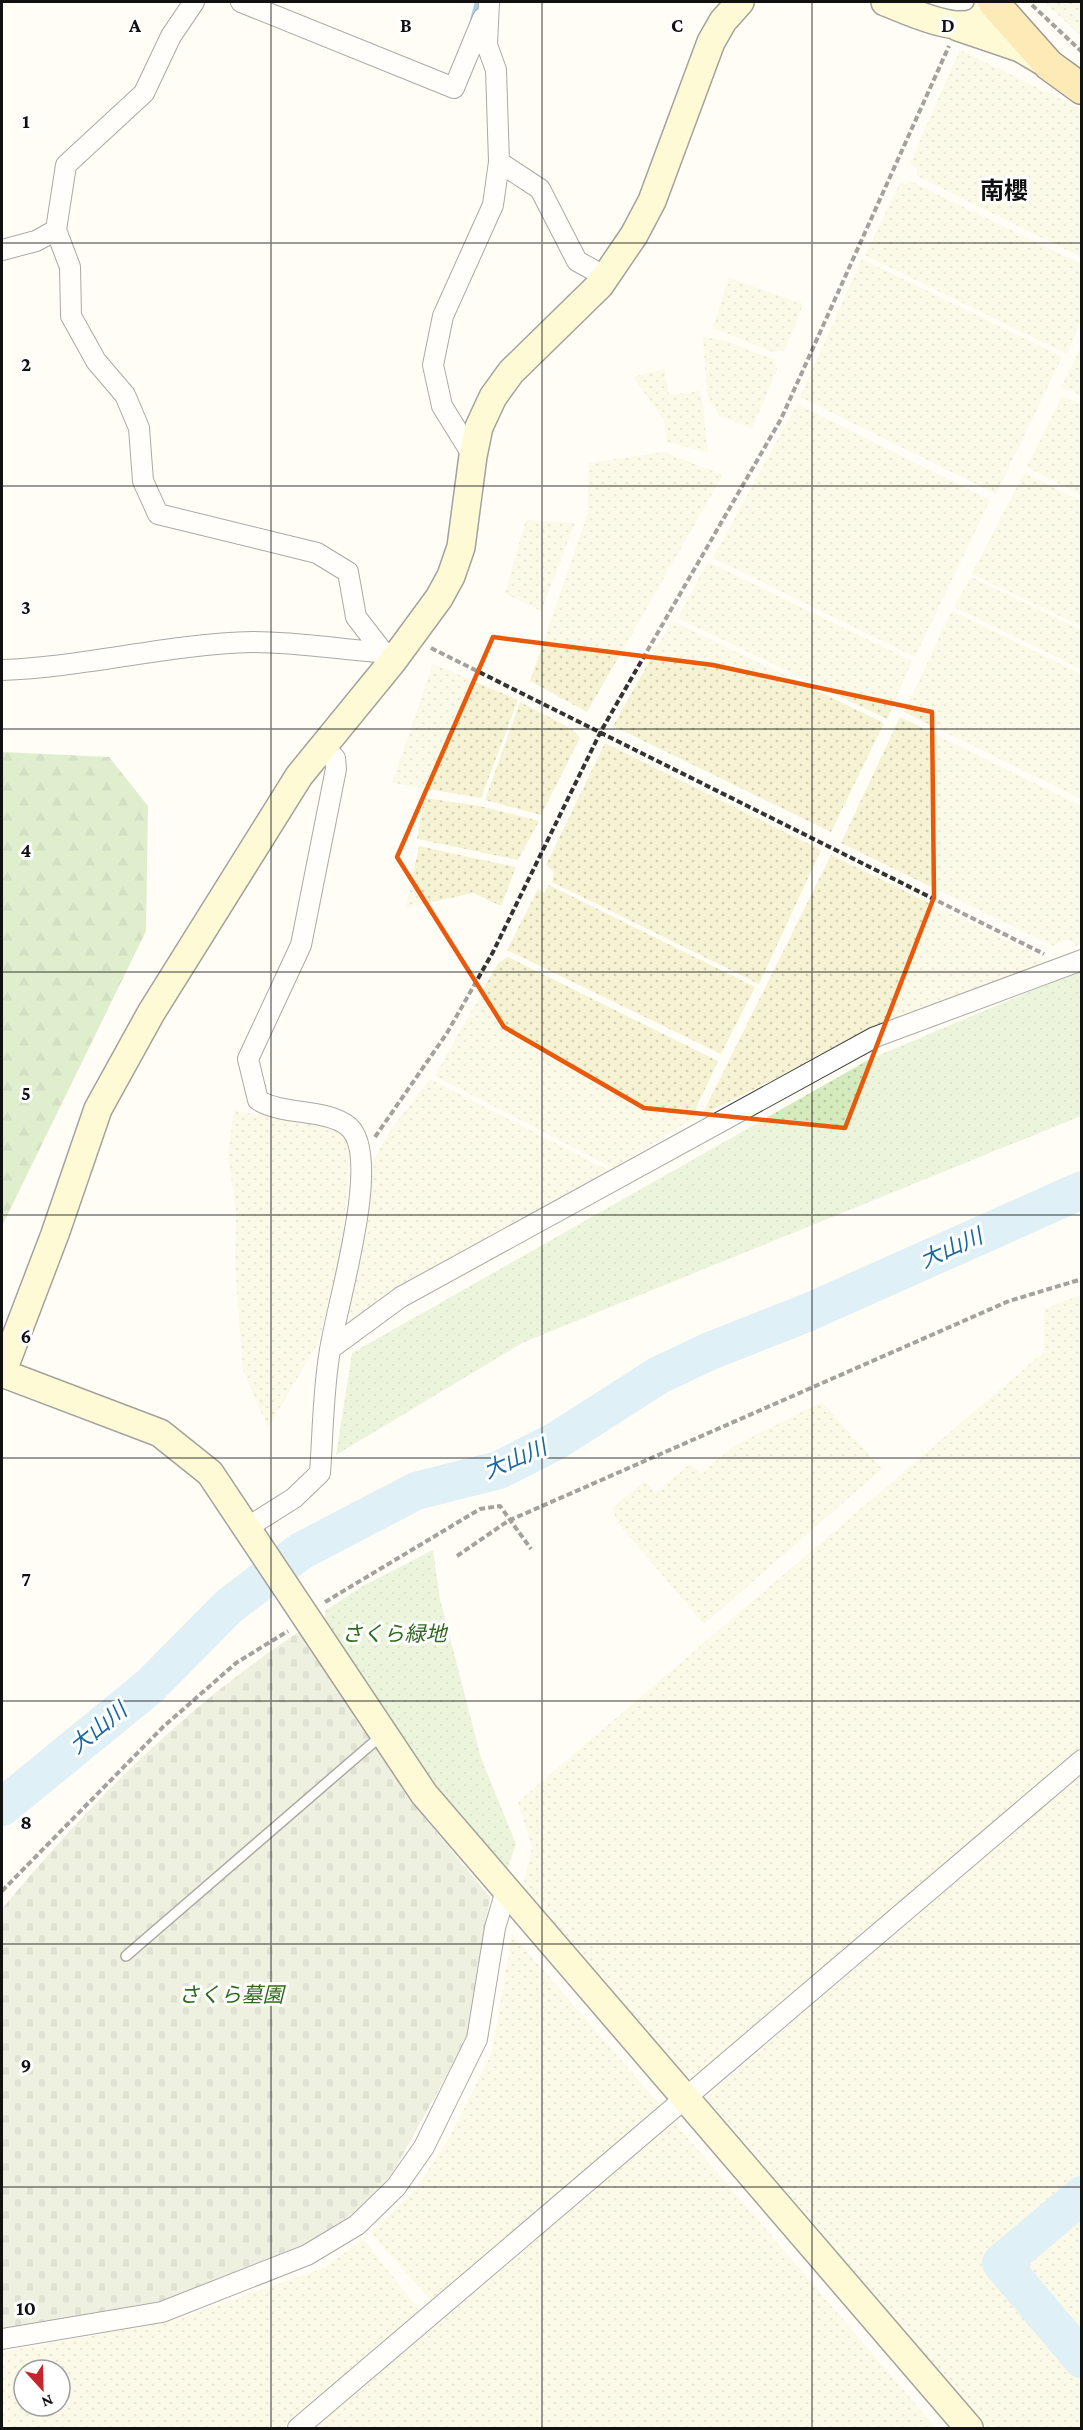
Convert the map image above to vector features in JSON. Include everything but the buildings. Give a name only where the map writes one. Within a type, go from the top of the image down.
[{"type":"main road","points":[[991,2],[1049,65],[1082,89]]},
{"type":"street","points":[[195,2],[171,36],[144,93],[66,165],[56,230],[70,267],[71,316],[96,360],[128,403],[139,428],[143,481],[158,514],[317,553],[348,572],[356,617],[398,648]]},
{"type":"street","points":[[241,2],[454,88],[488,5]]},
{"type":"street","points":[[740,2],[723,21],[711,42],[652,201],[634,235],[606,277],[585,301],[511,372],[493,397],[479,427],[461,547],[447,583],[298,776],[151,1013],[98,1109],[55,1234],[2,1373],[160,1432],[210,1473],[424,1794],[969,2428]]},
{"type":"street","points":[[885,2],[1020,48],[1049,65]]},
{"type":"street","points":[[958,27],[974,23],[983,16],[991,2]]},
{"type":"street","points":[[473,456],[442,406],[433,365],[443,316],[493,205],[499,162],[496,70],[487,45],[488,5]]},
{"type":"street","points":[[499,162],[540,189],[577,261],[606,277]]},
{"type":"street","points":[[2,250],[36,241],[56,230]]},
{"type":"street","points":[[2,670],[31,669],[167,650],[253,642],[398,648]]},
{"type":"street","points":[[249,1529],[294,1498],[320,1473],[330,1349],[354,1245],[362,1156],[357,1140],[350,1128],[335,1119],[268,1107],[258,1100],[248,1059],[301,945],[336,769],[335,758],[322,747]]},
{"type":"street","points":[[330,1349],[401,1297],[874,1037],[1074,963]]},
{"type":"street","points":[[298,2428],[1082,1760]]},
{"type":"street","points":[[2,2339],[162,2312],[307,2254],[357,2225],[396,2187],[424,2146],[477,2039],[495,1928],[506,1890]]},
{"type":"lane","points":[[126,1956],[384,1733]]},
{"type":"path","points":[[1029,2],[1082,52]]},
{"type":"path","points":[[362,1156],[447,1033],[494,952],[601,731],[781,419],[958,27]]},
{"type":"path","points":[[398,648],[601,731],[1074,963]]},
{"type":"path","points":[[457,1556],[511,1520],[1009,1301],[1082,1279]]},
{"type":"path","points":[[2,1891],[162,1727],[236,1663],[288,1631],[302,1609],[480,1509],[500,1506],[531,1549]]},
{"type":"highlighted area","points":[[493,637],[713,665],[932,712],[934,897],[845,1128],[644,1108],[504,1027],[397,857]]},
{"type":"shaded area","points":[[1045,2],[1081,2],[1081,36],[1050,7]]},
{"type":"shaded area","points":[[960,50],[1081,109],[1081,257],[917,176],[917,169],[910,163]]},
{"type":"shaded area","points":[[910,181],[1081,264],[1081,321],[1067,354],[865,255],[900,183],[907,185]]},
{"type":"shaded area","points":[[862,259],[1062,357],[996,494],[800,397]]},
{"type":"shaded area","points":[[729,278],[803,304],[785,350],[773,352],[713,328]]},
{"type":"shaded area","points":[[703,337],[727,341],[774,360],[777,370],[752,428],[719,416],[707,394]]},
{"type":"shaded area","points":[[1081,347],[1081,396],[1062,386]]},
{"type":"shaded area","points":[[664,369],[669,395],[701,391],[708,452],[667,442],[664,420],[633,377]]},
{"type":"shaded area","points":[[1062,396],[1081,405],[1081,495],[1027,467]]},
{"type":"shaded area","points":[[797,404],[990,500],[915,657],[713,558]]},
{"type":"shaded area","points":[[664,452],[723,475],[587,712],[530,681],[587,516],[589,463]]},
{"type":"shaded area","points":[[1024,473],[1081,501],[1081,626],[972,574]]},
{"type":"shaded area","points":[[526,520],[575,523],[541,611],[505,593]]},
{"type":"shaded area","points":[[708,562],[912,661],[887,719],[678,618]]},
{"type":"shaded area","points":[[971,577],[1081,630],[1081,669],[954,607]]},
{"type":"shaded area","points":[[952,611],[1081,674],[1081,799],[904,712]]},
{"type":"shaded area","points":[[672,621],[884,723],[831,832],[613,726]]},
{"type":"shaded area","points":[[433,664],[518,700],[481,798],[392,783]]},
{"type":"shaded area","points":[[520,702],[572,729],[580,738],[541,815],[485,800]]},
{"type":"shaded area","points":[[900,717],[1081,806],[1081,943],[1076,946],[1068,939],[1053,946],[841,843]]},
{"type":"shaded area","points":[[605,743],[821,850],[759,984],[552,882],[554,872],[546,865]]},
{"type":"shaded area","points":[[424,798],[480,806],[539,821],[518,860],[417,839]]},
{"type":"shaded area","points":[[419,846],[516,867],[501,906],[473,893],[406,908]]},
{"type":"shaded area","points":[[831,855],[1038,956],[1043,962],[880,1027],[702,1115]]},
{"type":"shaded area","points":[[549,885],[755,987],[721,1054],[507,950],[538,889],[544,893]]},
{"type":"shaded area","points":[[508,957],[718,1061],[696,1108],[694,1118],[613,1168],[435,1076],[498,963]]},
{"type":"shaded area","points":[[430,1079],[610,1171],[388,1292],[351,1324],[347,1316],[363,1244],[367,1172],[390,1131]]},
{"type":"shaded area","points":[[234,1111],[337,1125],[348,1135],[350,1161],[341,1256],[318,1343],[268,1428],[243,1370],[235,1263],[236,1212],[228,1154]]},
{"type":"shaded area","points":[[1081,1295],[1081,1748],[704,2072],[682,2074],[523,1886],[532,1847],[518,1802],[1044,1352],[1044,1309]]},
{"type":"shaded area","points":[[822,1402],[882,1469],[704,1624],[617,1522],[612,1508],[645,1481],[656,1493],[690,1464],[701,1474],[734,1446]]},
{"type":"shaded area","points":[[1081,1774],[1081,2180],[986,2261],[1081,2374],[1081,2428],[987,2428],[706,2097]]},
{"type":"shaded area","points":[[512,1934],[660,2105],[432,2302],[371,2233],[416,2189],[449,2138],[492,2053]]},
{"type":"shaded area","points":[[674,2122],[936,2428],[315,2428]]},
{"type":"shaded area","points":[[1081,2207],[1081,2348],[1012,2267]]},
{"type":"shaded area","points":[[363,2239],[420,2311],[283,2428],[2,2428],[2,2352],[168,2322],[324,2268]]},
{"type":"green space","points":[[2,752],[109,757],[148,806],[146,931],[3,1224]]},
{"type":"green space","points":[[1081,970],[1081,1116],[522,1343],[336,1455],[352,1353],[870,1059]]},
{"type":"green space","name":"さくら緑地","points":[[433,1550],[440,1599],[481,1758],[516,1844],[507,1870],[433,1787],[325,1624],[325,1611],[361,1587]]},
{"type":"green space","name":"さくら墓園","points":[[299,1632],[418,1810],[490,1897],[468,2037],[392,2174],[354,2213],[309,2242],[162,2301],[2,2329],[2,1909],[69,1832],[140,1759],[217,1692]]},
{"type":"waterway","points":[[473,20],[478,2]]},
{"type":"waterway","name":"大山川","points":[[2,1807],[150,1686],[228,1607],[301,1551],[416,1491],[499,1470],[556,1441],[659,1375],[710,1351],[809,1312],[1082,1190]]},
{"type":"waterway","points":[[1082,2195],[1001,2263],[1082,2359]]},
{"type":"district","name":"南櫻","points":[[1004,190]]}]
